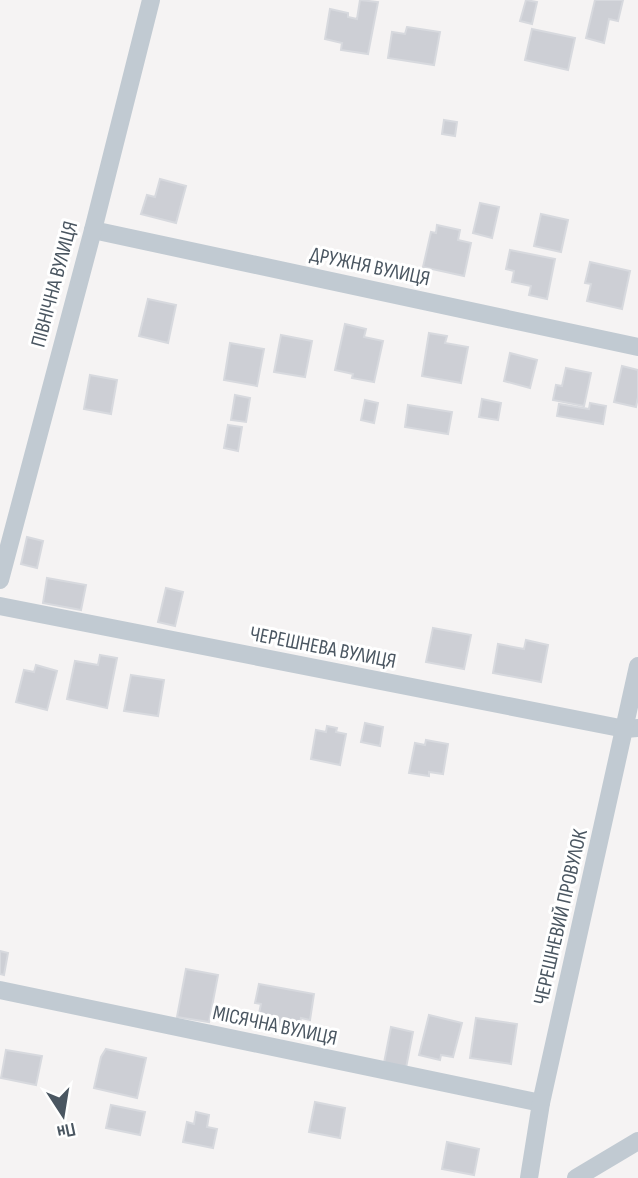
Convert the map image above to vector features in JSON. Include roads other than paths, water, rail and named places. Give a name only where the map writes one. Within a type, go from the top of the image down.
[{"type":"street","name":"ПІВНІЧНА ВУЛИЦЯ","points":[[0,580],[151,0]]},
{"type":"street","name":"ДРУЖНЯ ВУЛИЦЯ","points":[[93,230],[638,347]]},
{"type":"street","name":"ЧЕРЕШНЕВА ВУЛИЦЯ","points":[[0,606],[631,729]]},
{"type":"street","name":"ЧЕРЕШНЕВИЙ ПРОВУЛОК","points":[[529,1178],[541,1103],[631,729],[638,666]]},
{"type":"street","name":"МІСЯЧНА ВУЛИЦЯ","points":[[0,990],[541,1103]]},
{"type":"street","points":[[576,1178],[638,1141]]}]
